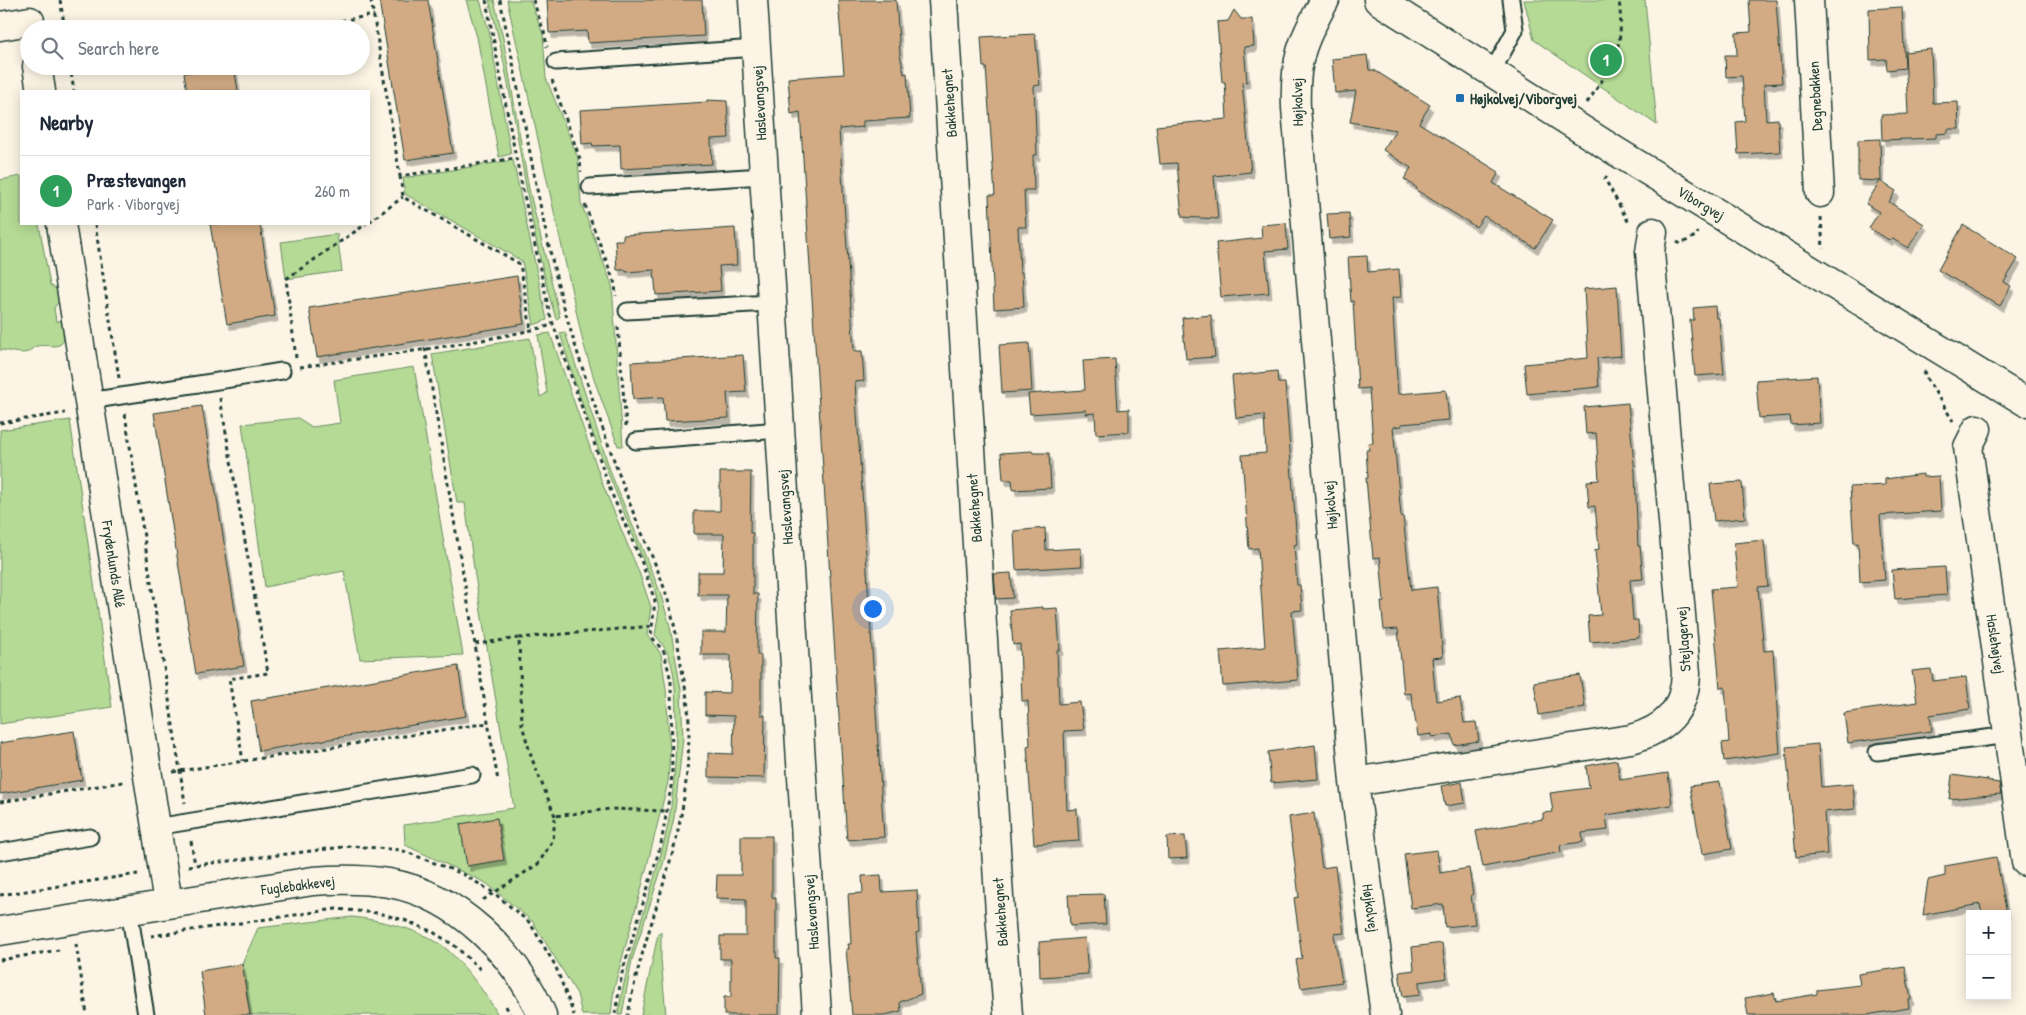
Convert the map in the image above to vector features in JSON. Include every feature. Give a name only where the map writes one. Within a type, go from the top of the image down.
[{"type":"street","name":"Haslevangsvej","points":[[753,0],[817,1015]]},
{"type":"street","name":"Bakkehegnet","points":[[943,0],[1008,1015]]},
{"type":"street","name":"Højkolvej","points":[[1325,0],[1311,24],[1299,54],[1295,78],[1296,108],[1354,782],[1385,1015]]},
{"type":"street","name":"Viborgvej","points":[[1378,0],[1573,124],[2026,402]]},
{"type":"street","name":"Degnebakken","points":[[1810,0],[1820,193]]},
{"type":"street","points":[[0,26],[29,17]]},
{"type":"street","points":[[38,75],[41,90]]},
{"type":"street","name":"Frydenlunds Allé","points":[[61,225],[168,903]]},
{"type":"street","name":"Stejlagervej","points":[[1354,782],[1631,739],[1648,734],[1661,726],[1679,706],[1683,697],[1686,673],[1650,252],[1653,232]]},
{"type":"street","name":"Haslehøjvej","points":[[1977,429],[1968,447],[2026,862]]},
{"type":"street","name":"Fuglebakkevej","points":[[0,930],[313,881],[338,879],[390,883],[415,891],[461,915],[488,937],[512,962],[525,981],[542,1015]]},
{"type":"lane","points":[[1492,72],[1515,30],[1511,0]]},
{"type":"lane","points":[[551,63],[756,48]]},
{"type":"lane","points":[[585,187],[763,176]]},
{"type":"lane","points":[[620,312],[771,303]]},
{"type":"lane","points":[[89,405],[122,396],[282,371]]},
{"type":"lane","points":[[636,441],[780,430]]},
{"type":"lane","points":[[1877,752],[2008,735]]},
{"type":"lane","points":[[156,827],[472,775]]},
{"type":"lane","points":[[0,852],[90,837]]},
{"type":"lane","points":[[129,910],[146,1015]]},
{"type":"path","points":[[60,0],[63,20]]},
{"type":"path","points":[[371,0],[403,197]]},
{"type":"path","points":[[486,0],[516,158],[553,324],[611,492],[642,563],[655,601],[651,636],[664,652],[671,681],[672,770],[661,844],[622,973],[615,1015]]},
{"type":"path","points":[[500,0],[516,73],[539,209],[553,266],[588,387],[631,507],[664,586],[675,628],[688,701],[689,727],[685,784],[674,846],[634,978],[628,1015]]},
{"type":"path","points":[[533,0],[545,35],[551,63],[580,159],[585,187],[615,284],[620,312],[626,427]]},
{"type":"path","points":[[1573,124],[1610,69],[1617,51],[1620,42],[1621,18],[1619,0]]},
{"type":"path","points":[[345,20],[374,15]]},
{"type":"path","points":[[71,75],[74,90]]},
{"type":"path","points":[[400,176],[516,158]]},
{"type":"path","points":[[1820,193],[1824,279]]},
{"type":"path","points":[[370,221],[403,197]]},
{"type":"path","points":[[403,197],[520,264],[531,330]]},
{"type":"path","points":[[95,225],[195,865]]},
{"type":"path","points":[[364,225],[286,279],[298,368],[531,330],[553,324]]},
{"type":"path","points":[[426,348],[498,781]]},
{"type":"path","points":[[1938,348],[1924,374],[1952,420],[1977,429]]},
{"type":"path","points":[[220,400],[268,673],[229,679],[244,761]]},
{"type":"path","points":[[0,423],[89,405]]},
{"type":"path","points":[[611,449],[619,448]]},
{"type":"path","points":[[475,644],[519,638],[653,626]]},
{"type":"path","points":[[461,915],[538,864],[553,840],[555,816],[532,759],[522,725],[519,638]]},
{"type":"path","points":[[0,802],[180,771],[488,723]]},
{"type":"path","points":[[555,816],[611,809],[666,811]]},
{"type":"path","points":[[65,886],[87,1015]]},
{"type":"path","points":[[134,938],[336,909],[378,913],[404,920],[433,932],[455,946],[484,973]]},
{"type":"path","points":[[0,960],[86,946]]},
{"type":"path","points":[[505,1003],[510,1015]]},
{"type":"green space","points":[[466,0],[480,0],[489,31],[511,154],[499,157],[477,37]]},
{"type":"green space","points":[[489,0],[494,0],[503,38],[529,189],[560,317],[556,319],[536,240],[507,80]]},
{"type":"green space","points":[[507,0],[530,0],[543,34],[546,78],[578,158],[581,203],[612,285],[623,446],[618,446],[583,342]]},
{"type":"green space","points":[[1524,0],[1645,0],[1657,125],[1534,40]]},
{"type":"green space","points":[[513,160],[547,320],[534,325],[522,261],[405,194],[403,178]]},
{"type":"green space","points":[[20,176],[20,225],[39,225],[50,285],[58,290],[60,300],[54,308],[56,321],[62,321],[68,329],[59,345],[34,347],[29,352],[21,353],[0,350],[0,180]]},
{"type":"green space","points":[[337,234],[342,271],[286,279],[281,242]]},
{"type":"green space","points":[[565,332],[612,476],[659,589],[670,626],[681,690],[683,738],[674,818],[664,861],[632,960],[622,1015],[618,1015],[626,975],[655,877],[665,839],[671,805],[675,753],[675,684],[671,663],[662,644],[655,635],[659,610],[655,590],[598,448],[575,383],[560,333]]},
{"type":"green space","points":[[550,333],[603,485],[651,607],[647,635],[661,654],[666,689],[670,753],[668,782],[614,988],[611,1015],[582,1015],[577,994],[533,922],[486,883],[405,845],[404,825],[514,808],[475,576],[465,503],[457,503],[432,354],[530,338],[540,397],[547,393],[538,335]]},
{"type":"green space","points":[[414,367],[463,655],[360,659],[344,571],[265,587],[242,424],[298,418],[312,427],[340,423],[334,380]]},
{"type":"green space","points":[[70,420],[112,707],[0,724],[0,430]]},
{"type":"green space","points":[[352,917],[374,920],[420,933],[440,944],[455,957],[472,977],[498,1015],[250,1015],[242,964],[258,928]]},
{"type":"green space","points":[[661,932],[661,959],[666,1015],[641,1015],[658,934]]},
{"type":"building","points":[[379,0],[428,0],[453,153],[405,160]]},
{"type":"building","points":[[547,0],[702,0],[704,36],[588,43],[587,31],[549,33]]},
{"type":"building","points":[[838,0],[896,0],[900,54],[904,74],[907,73],[910,118],[863,121],[863,127],[839,129],[854,351],[862,351],[864,381],[855,382],[884,837],[847,840],[800,112],[791,114],[788,78],[844,74]]},
{"type":"building","points":[[1749,0],[1776,0],[1782,83],[1764,84],[1766,120],[1778,119],[1780,152],[1738,154],[1736,122],[1745,121],[1742,76],[1726,77],[1725,55],[1737,55],[1736,33],[1751,32]]},
{"type":"building","points":[[1902,7],[1905,68],[1887,70],[1886,59],[1870,60],[1869,9]]},
{"type":"building","points":[[1234,10],[1241,19],[1252,19],[1254,46],[1244,47],[1247,82],[1242,83],[1251,172],[1214,176],[1218,219],[1182,217],[1177,163],[1160,164],[1156,126],[1227,119],[1225,82],[1222,82],[1217,22],[1228,21]]},
{"type":"building","points":[[1035,34],[1040,85],[1034,86],[1037,155],[1033,155],[1034,190],[1024,190],[1026,227],[1018,227],[1024,307],[994,309],[989,195],[995,195],[986,67],[983,67],[981,37]]},
{"type":"building","points":[[1931,49],[1933,103],[1958,102],[1959,129],[1948,129],[1948,133],[1936,134],[1936,138],[1882,140],[1881,115],[1908,114],[1905,52]]},
{"type":"building","points":[[1367,55],[1369,70],[1374,70],[1430,105],[1419,123],[1499,172],[1493,183],[1553,220],[1535,248],[1484,216],[1476,227],[1416,190],[1417,188],[1404,179],[1411,168],[1383,150],[1396,130],[1350,122],[1356,91],[1335,93],[1332,59]]},
{"type":"building","points":[[184,75],[235,75],[238,90],[187,90]]},
{"type":"building","points":[[707,100],[727,101],[729,138],[711,139],[712,164],[621,169],[620,145],[593,146],[592,143],[582,144],[580,110],[707,102]]},
{"type":"building","points":[[1880,139],[1881,181],[1858,180],[1858,140]]},
{"type":"building","points":[[1880,181],[1896,191],[1889,202],[1924,224],[1908,248],[1891,238],[1889,240],[1869,228],[1879,212],[1866,204]]},
{"type":"building","points":[[1349,213],[1351,237],[1329,239],[1327,214]]},
{"type":"building","points":[[1286,223],[1288,249],[1265,251],[1269,293],[1221,297],[1216,243],[1262,238],[1261,225]]},
{"type":"building","points":[[210,225],[260,225],[275,316],[227,324]]},
{"type":"building","points":[[1963,225],[2018,259],[2004,282],[2011,286],[2000,306],[1938,270]]},
{"type":"building","points":[[735,228],[737,265],[719,266],[721,291],[656,295],[654,270],[626,272],[626,270],[617,270],[615,240],[623,240],[623,235]]},
{"type":"building","points":[[1367,256],[1368,272],[1399,269],[1401,297],[1392,298],[1398,394],[1446,390],[1449,420],[1401,424],[1402,426],[1393,427],[1401,516],[1403,516],[1411,590],[1437,587],[1443,657],[1432,658],[1436,701],[1460,698],[1464,723],[1476,722],[1479,741],[1454,745],[1452,734],[1432,737],[1432,734],[1418,736],[1411,693],[1404,694],[1398,629],[1384,630],[1381,602],[1384,602],[1380,557],[1373,558],[1366,478],[1368,478],[1366,450],[1369,450],[1368,443],[1373,443],[1369,388],[1358,389],[1353,301],[1351,302],[1348,257]]},
{"type":"building","points":[[517,276],[524,324],[317,357],[309,308]]},
{"type":"building","points":[[1617,286],[1621,356],[1597,358],[1599,387],[1527,394],[1524,364],[1588,358],[1584,289]]},
{"type":"building","points":[[1715,306],[1716,318],[1719,318],[1724,374],[1695,376],[1690,320],[1694,320],[1693,308]]},
{"type":"building","points":[[1211,315],[1215,357],[1186,359],[1182,318]]},
{"type":"building","points":[[1029,343],[1032,391],[1002,393],[999,345]]},
{"type":"building","points":[[743,355],[746,392],[727,393],[729,418],[665,421],[663,397],[633,399],[631,362]]},
{"type":"building","points":[[1115,359],[1118,410],[1129,409],[1129,432],[1096,434],[1095,413],[1086,414],[1086,410],[1030,414],[1028,394],[1085,390],[1083,361]]},
{"type":"building","points":[[1277,371],[1278,383],[1285,383],[1297,544],[1294,545],[1297,585],[1300,585],[1302,610],[1292,611],[1298,680],[1223,686],[1220,651],[1265,647],[1258,548],[1249,549],[1242,455],[1266,453],[1264,415],[1236,418],[1232,376]]},
{"type":"building","points":[[1817,376],[1820,423],[1791,425],[1790,416],[1759,418],[1756,380]]},
{"type":"building","points":[[1628,403],[1635,473],[1638,546],[1640,546],[1643,579],[1630,580],[1633,620],[1638,620],[1639,638],[1590,642],[1588,616],[1601,615],[1595,550],[1599,549],[1595,506],[1589,507],[1587,481],[1599,480],[1596,433],[1586,434],[1584,407]]},
{"type":"building","points":[[202,406],[244,666],[196,674],[154,413]]},
{"type":"building","points":[[1032,451],[1033,453],[1049,453],[1051,488],[1013,490],[1012,480],[1003,480],[1001,453]]},
{"type":"building","points":[[720,472],[751,472],[750,533],[753,533],[753,594],[758,594],[757,655],[761,655],[761,715],[765,715],[764,778],[708,777],[708,753],[733,754],[734,716],[705,715],[705,692],[730,693],[731,655],[701,655],[701,632],[726,632],[727,595],[698,595],[698,572],[723,572],[724,534],[694,534],[694,511],[720,511]]},
{"type":"building","points":[[1923,474],[1923,477],[1939,476],[1941,511],[1880,515],[1885,580],[1860,582],[1858,543],[1854,544],[1850,487],[1885,485],[1885,479]]},
{"type":"building","points":[[1742,482],[1745,518],[1714,521],[1710,484]]},
{"type":"building","points":[[1045,528],[1046,550],[1081,548],[1082,566],[1016,570],[1014,531]]},
{"type":"building","points":[[1764,540],[1768,586],[1758,587],[1764,651],[1773,650],[1780,753],[1724,761],[1722,743],[1729,742],[1725,687],[1720,688],[1711,589],[1738,587],[1734,543]]},
{"type":"building","points":[[1945,567],[1947,595],[1895,599],[1892,570]]},
{"type":"building","points":[[1011,573],[1013,598],[996,599],[994,574]]},
{"type":"building","points":[[1043,607],[1043,609],[1057,608],[1060,650],[1057,650],[1059,704],[1080,702],[1084,730],[1064,731],[1067,810],[1077,809],[1079,841],[1034,844],[1027,746],[1030,745],[1028,701],[1022,701],[1020,644],[1013,645],[1010,610]]},
{"type":"building","points":[[458,666],[466,716],[259,751],[251,701]]},
{"type":"building","points":[[1931,669],[1933,681],[1966,677],[1970,709],[1930,715],[1932,731],[1848,743],[1844,713],[1917,702],[1912,671]]},
{"type":"building","points":[[1580,675],[1585,707],[1539,715],[1534,682]]},
{"type":"building","points":[[74,731],[82,780],[0,794],[0,743]]},
{"type":"building","points":[[1818,744],[1821,787],[1853,784],[1855,809],[1824,812],[1827,854],[1796,857],[1786,747]]},
{"type":"building","points":[[1315,745],[1318,779],[1271,783],[1268,752]]},
{"type":"building","points":[[1617,760],[1620,780],[1668,773],[1672,805],[1606,815],[1608,830],[1582,833],[1583,842],[1560,845],[1561,852],[1483,867],[1476,831],[1543,819],[1543,813],[1553,812],[1550,793],[1589,788],[1586,766]]},
{"type":"building","points":[[1952,775],[1999,783],[2001,794],[1949,799]]},
{"type":"building","points":[[1462,782],[1465,803],[1445,806],[1441,786]]},
{"type":"building","points":[[1720,782],[1732,849],[1702,854],[1690,786]]},
{"type":"building","points":[[1314,813],[1322,868],[1335,866],[1344,933],[1334,934],[1342,982],[1301,988],[1296,960],[1302,958],[1294,898],[1299,897],[1289,817]]},
{"type":"building","points":[[497,818],[504,860],[467,866],[460,824]]},
{"type":"building","points":[[741,836],[772,836],[772,897],[776,898],[776,958],[780,958],[779,1015],[724,1015],[724,997],[731,997],[731,959],[720,959],[720,936],[746,936],[746,899],[716,898],[717,875],[741,875]]},
{"type":"building","points":[[1185,836],[1187,858],[1168,859],[1167,837]]},
{"type":"building","points":[[1437,850],[1440,873],[1469,868],[1475,924],[1445,927],[1443,904],[1411,908],[1404,854]]},
{"type":"building","points":[[1996,857],[2006,910],[1981,910],[1980,904],[1923,915],[1928,880],[1945,876],[1945,866]]},
{"type":"building","points":[[881,875],[882,892],[917,890],[919,932],[916,933],[921,994],[900,1002],[901,1011],[885,1015],[852,1015],[846,949],[849,949],[848,944],[851,944],[848,894],[863,893],[862,876]]},
{"type":"building","points":[[1104,894],[1106,924],[1070,926],[1068,895]]},
{"type":"building","points":[[1085,938],[1088,974],[1040,977],[1039,942]]},
{"type":"building","points":[[1442,943],[1447,978],[1419,982],[1420,995],[1403,997],[1399,972],[1414,970],[1412,947]]},
{"type":"building","points":[[242,964],[250,1015],[206,1015],[200,971]]},
{"type":"building","points":[[1905,967],[1911,1000],[1908,1000],[1909,1008],[1866,1015],[1748,1015],[1745,998],[1774,993],[1776,1001],[1817,994],[1817,990],[1860,985],[1858,974]]},
{"type":"place","name":"Præstevangen","points":[[1606,60]]},
{"type":"place","name":"Højkolvej/Viborgvej","points":[[1460,98]]}]
